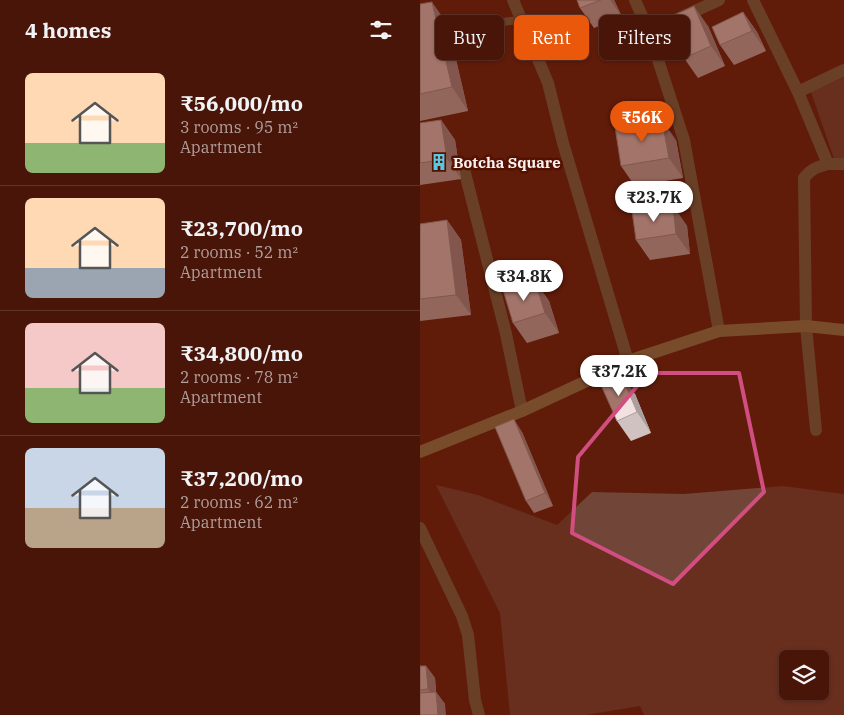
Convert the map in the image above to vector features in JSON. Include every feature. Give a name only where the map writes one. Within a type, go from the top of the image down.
[{"type":"street","points":[[513,0],[519,15]]},
{"type":"street","points":[[635,0],[642,15]]},
{"type":"street","points":[[686,15],[719,0]]},
{"type":"street","points":[[753,0],[798,92],[828,164]]},
{"type":"street","points":[[538,60],[548,83],[563,143],[628,362]]},
{"type":"street","points":[[658,60],[684,140],[719,330]]},
{"type":"street","points":[[798,92],[844,70]]},
{"type":"street","points":[[816,430],[806,326],[804,178],[808,172],[816,167],[828,164],[844,164]]},
{"type":"street","points":[[465,174],[506,334],[522,411]]},
{"type":"street","points":[[420,452],[522,411],[628,362],[719,330],[806,326],[844,330]]},
{"type":"street","points":[[420,528],[462,616],[468,635],[475,700],[479,715]]},
{"type":"lane","points":[[420,18],[492,23],[514,21]]},
{"type":"highlighted area","points":[[648,373],[739,373],[764,492],[673,584],[572,533],[578,457]]},
{"type":"shaded area","points":[[844,77],[844,159],[834,159],[811,92]]},
{"type":"shaded area","points":[[436,485],[478,495],[557,525],[592,492],[684,494],[783,486],[844,494],[844,715],[644,715],[640,706],[586,715],[510,715],[500,613]]},
{"type":"building","points":[[577,0],[601,0],[580,8]]},
{"type":"building","points":[[432,2],[435,15],[435,60],[446,60],[452,87],[420,94],[420,4]]},
{"type":"building","points":[[694,6],[711,46],[690,55],[690,15],[675,15]]},
{"type":"building","points":[[743,12],[752,31],[720,45],[712,27]]},
{"type":"building","points":[[441,120],[447,159],[420,163],[420,123]]},
{"type":"building","points":[[662,120],[669,158],[621,166],[615,127]]},
{"type":"building","points":[[673,206],[676,234],[636,240],[632,211]]},
{"type":"building","points":[[447,220],[456,295],[420,299],[420,224]]},
{"type":"building","points":[[535,281],[545,313],[513,323],[503,290]]},
{"type":"building","points":[[621,374],[637,412],[617,421],[600,383]]},
{"type":"building","points":[[514,419],[545,493],[526,501],[495,427]]},
{"type":"building","points":[[420,666],[426,666],[428,689],[420,690]]},
{"type":"building","points":[[436,692],[438,715],[420,715],[420,693]]},
{"type":"place","name":"Botcha Square","points":[[439,162]]}]
